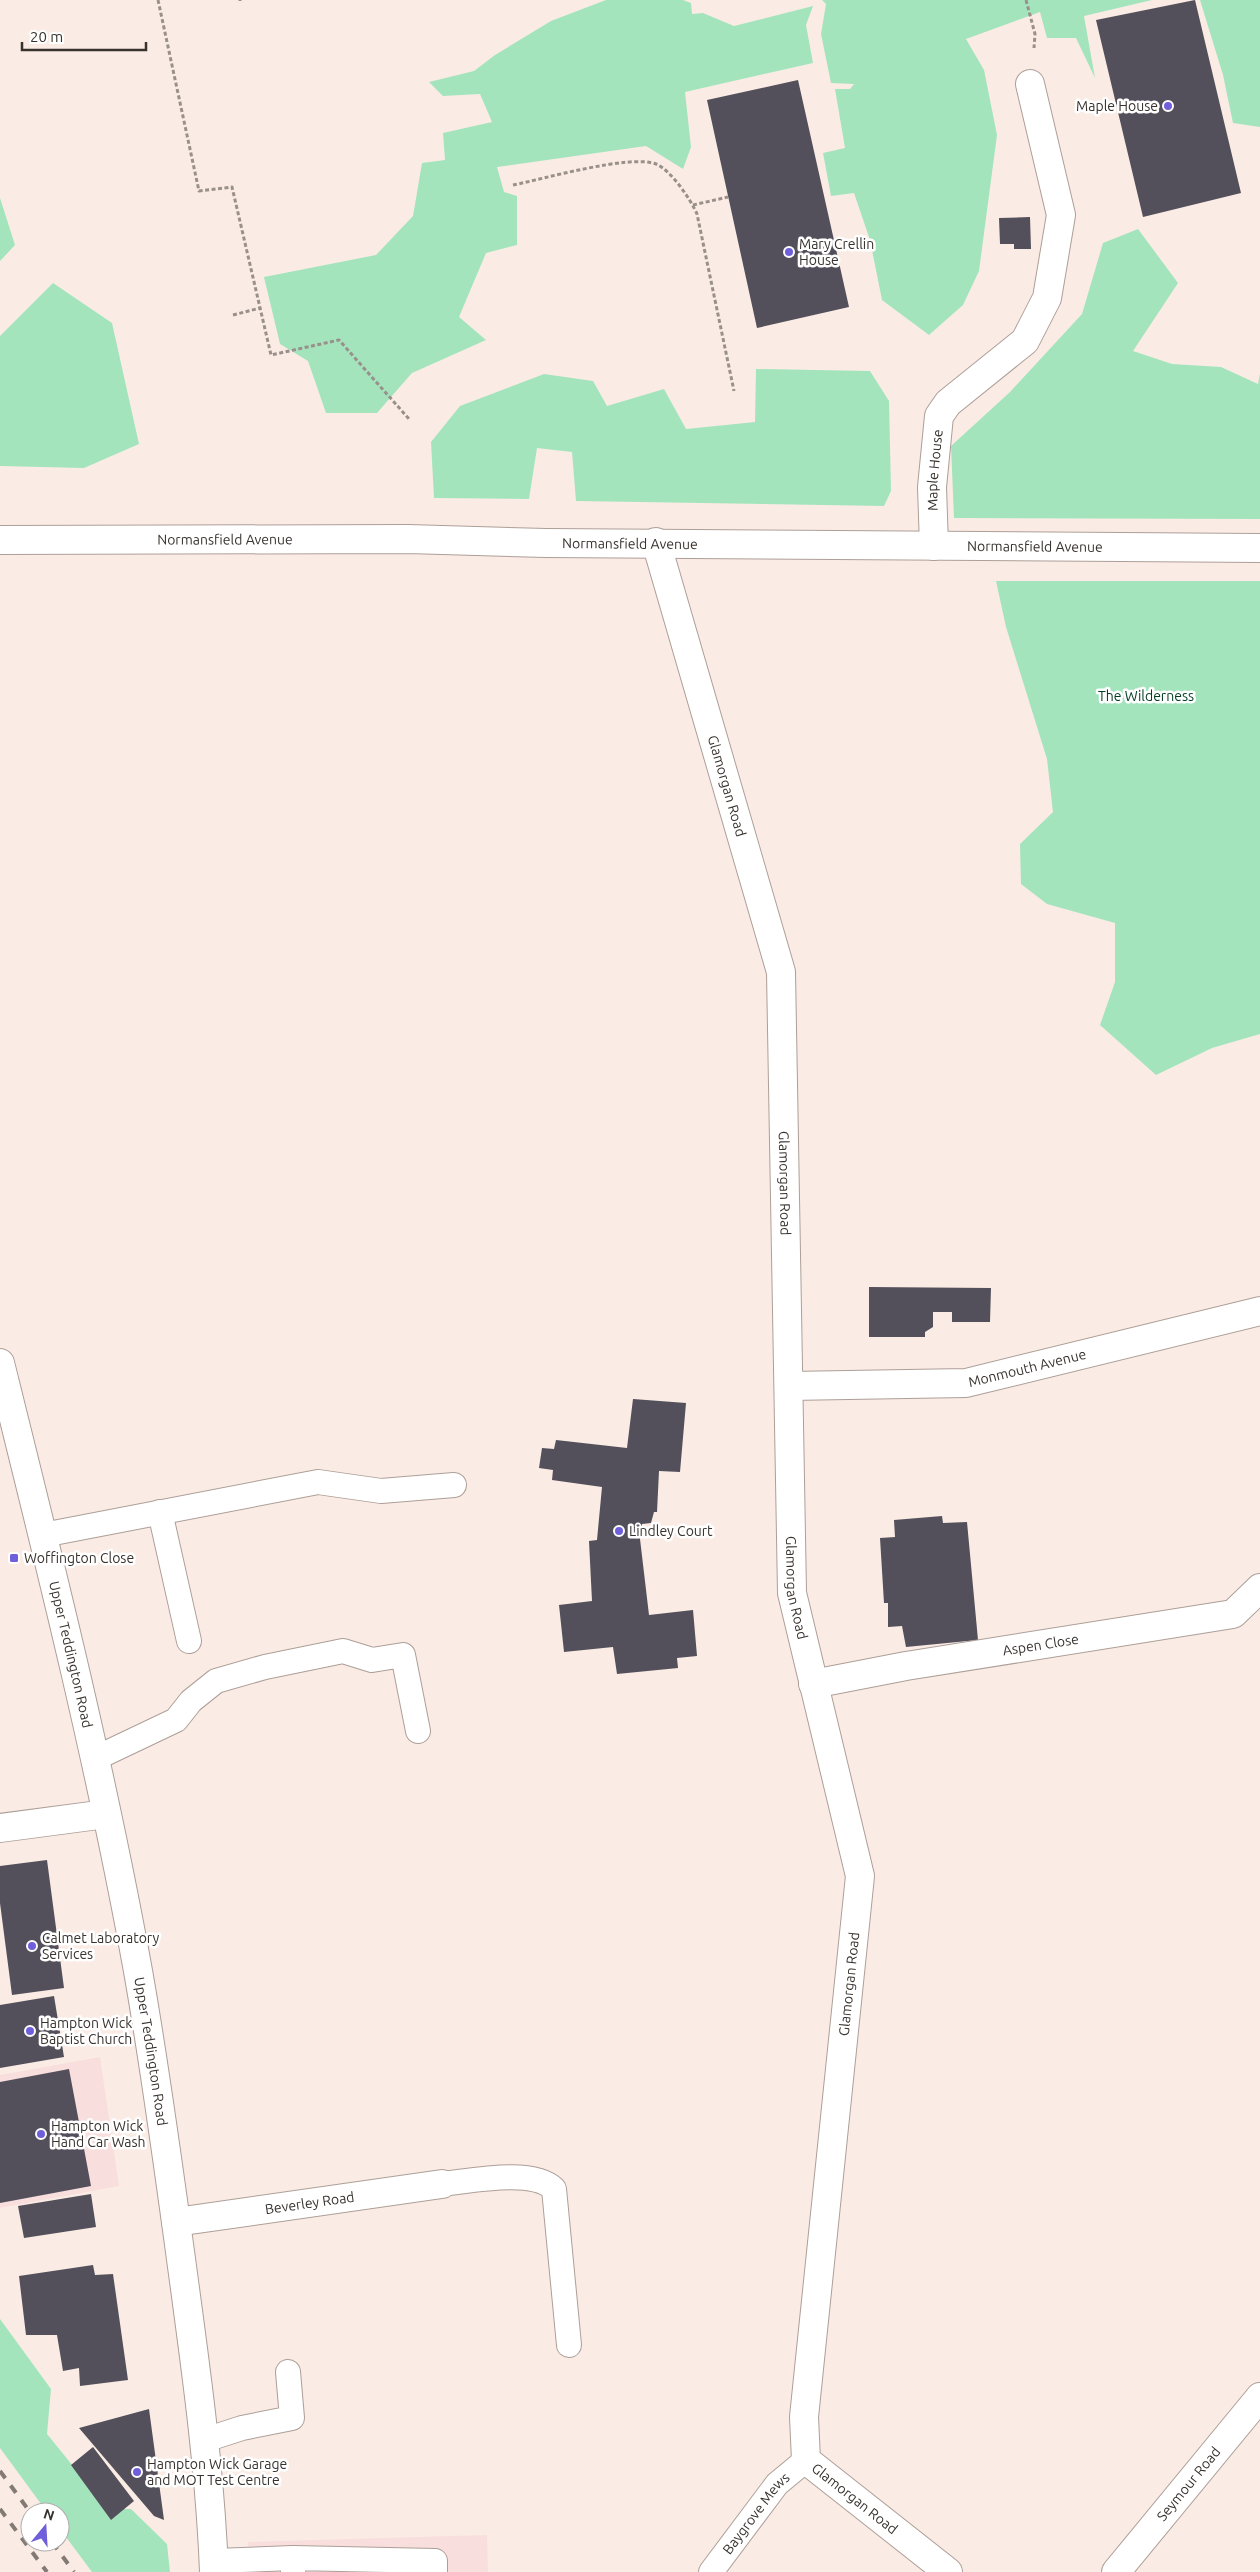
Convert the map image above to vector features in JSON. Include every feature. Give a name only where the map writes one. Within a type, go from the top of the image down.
[{"type":"street","name":"Maple House","points":[[934,546],[932,487],[939,416],[948,403],[1025,341],[1047,298],[1061,215],[1030,84]]},
{"type":"street","name":"Normansfield Avenue","points":[[0,540],[408,539],[546,542],[1260,548]]},
{"type":"street","name":"Glamorgan Road","points":[[656,542],[781,972],[792,1593],[812,1684],[860,1876],[804,2416],[806,2460],[948,2572]]},
{"type":"street","name":"Monmouth Avenue","points":[[789,1386],[966,1383],[1260,1311]]},
{"type":"street","name":"Upper Teddington Road","points":[[0,1363],[43,1535],[94,1759],[138,1970],[157,2084],[205,2440],[214,2567]]},
{"type":"street","name":"Aspen Close","points":[[812,1684],[906,1666],[1233,1614],[1260,1588]]},
{"type":"street","points":[[0,1828],[106,1814]]},
{"type":"street","name":"Beverley Road","points":[[176,2222],[442,2184]]},
{"type":"street","name":"Seymour Road","points":[[1116,2572],[1260,2397]]},
{"type":"lane","points":[[43,1535],[318,1482],[381,1491],[454,1484]]},
{"type":"lane","points":[[160,1512],[190,1641]]},
{"type":"lane","points":[[94,1759],[176,1720],[191,1701],[216,1681],[266,1667],[343,1652],[372,1660],[403,1655],[418,1731]]},
{"type":"lane","points":[[442,2184],[511,2177],[547,2182],[554,2189],[569,2345]]},
{"type":"lane","points":[[205,2440],[242,2428],[292,2418],[288,2372]]},
{"type":"lane","name":"Baygrove Mews","points":[[711,2572],[777,2484],[806,2460]]},
{"type":"lane","points":[[214,2567],[435,2560],[435,2572]]},
{"type":"path","points":[[158,0],[199,191],[232,186],[272,355],[339,340],[409,419]]},
{"type":"path","points":[[1026,0],[1035,34],[1030,84]]},
{"type":"path","points":[[513,185],[630,161],[657,165],[687,193],[697,214],[734,391]]},
{"type":"path","points":[[693,204],[728,197]]},
{"type":"path","points":[[233,315],[260,308]]},
{"type":"shaded area","name":"Hampton Wick Hand Car Wash","points":[[100,2057],[119,2186],[0,2208],[0,2075]]},
{"type":"shaded area","points":[[487,2535],[488,2572],[250,2572],[248,2542]]},
{"type":"green space","points":[[606,0],[683,0],[691,3],[692,14],[703,13],[734,26],[813,6],[806,25],[813,63],[685,92],[691,147],[683,169],[646,146],[497,167],[504,192],[517,196],[517,245],[486,253],[459,317],[486,340],[412,373],[377,413],[326,413],[308,361],[280,344],[264,277],[376,255],[413,216],[422,163],[445,160],[443,133],[492,122],[480,94],[443,96],[429,82],[474,71],[495,55],[551,21]]},
{"type":"green space","points":[[822,0],[1152,0],[1084,16],[1095,78],[1076,38],[1047,38],[1040,12],[966,39],[984,70],[997,135],[979,271],[963,305],[929,335],[882,300],[870,240],[854,193],[831,196],[823,153],[845,148],[835,89],[850,89],[854,84],[831,83],[821,34],[826,4]]},
{"type":"green space","points":[[1200,0],[1260,0],[1260,127],[1233,123],[1223,75]]},
{"type":"green space","points":[[0,198],[15,245],[0,261]]},
{"type":"green space","points":[[1138,229],[1178,283],[1133,351],[1172,364],[1221,367],[1258,384],[1260,374],[1260,519],[954,518],[951,446],[1010,392],[1082,314],[1103,243]]},
{"type":"green space","points":[[53,283],[112,323],[139,444],[84,468],[0,466],[0,336]]},
{"type":"green space","points":[[756,369],[870,371],[889,401],[891,491],[884,506],[576,501],[572,452],[537,448],[529,499],[434,498],[431,442],[460,406],[544,374],[593,381],[607,406],[664,389],[686,429],[755,422]]},
{"type":"green space","name":"The Wilderness","points":[[996,581],[1260,581],[1260,1034],[1212,1048],[1156,1075],[1100,1025],[1115,982],[1115,923],[1047,904],[1021,884],[1020,844],[1053,812],[1047,759],[1006,627]]},
{"type":"green space","points":[[0,2319],[51,2389],[47,2434],[108,2509],[131,2509],[167,2544],[170,2572],[92,2572],[70,2542],[70,2502],[40,2502],[0,2448]]},
{"type":"building","name":"Maple House","points":[[1195,0],[1241,193],[1143,217],[1096,20]]},
{"type":"building","name":"Mary Crellin House","points":[[798,80],[849,307],[757,328],[707,100]]},
{"type":"building","points":[[1030,217],[1031,249],[1014,249],[1014,244],[1000,244],[999,218]]},
{"type":"building","points":[[869,1287],[991,1288],[990,1322],[952,1322],[952,1312],[933,1312],[933,1327],[925,1332],[925,1337],[869,1337]]},
{"type":"building","name":"Lindley Court","points":[[633,1399],[686,1403],[680,1472],[659,1471],[657,1512],[654,1512],[651,1523],[642,1524],[640,1539],[649,1615],[693,1610],[697,1656],[677,1658],[678,1668],[617,1674],[613,1647],[564,1652],[559,1605],[592,1601],[589,1541],[597,1540],[602,1487],[552,1480],[553,1470],[539,1468],[542,1448],[554,1449],[556,1440],[627,1448]]},
{"type":"building","points":[[942,1516],[943,1523],[967,1522],[978,1640],[906,1647],[902,1626],[888,1627],[888,1603],[884,1603],[880,1538],[895,1537],[894,1520]]},
{"type":"building","name":"Calmet Laboratory Services","points":[[47,1860],[64,1988],[12,1995],[0,1903],[0,1866]]},
{"type":"building","name":"Hampton Wick Baptist Church","points":[[54,1996],[64,2057],[0,2068],[0,2005]]},
{"type":"building","name":"Hampton Wick Hand Car Wash","points":[[69,2069],[91,2186],[0,2203],[0,2082]]},
{"type":"building","points":[[91,2194],[96,2227],[24,2238],[18,2206]]},
{"type":"building","points":[[93,2265],[95,2275],[113,2274],[128,2380],[80,2386],[79,2368],[63,2371],[57,2335],[26,2335],[19,2276]]},
{"type":"building","name":"Hampton Wick Garage and MOT Test Centre","points":[[149,2409],[164,2520],[154,2516],[79,2428]]},
{"type":"building","points":[[93,2447],[134,2501],[111,2520],[71,2465]]},
{"type":"railway","points":[[0,2471],[23,2502]]},
{"type":"railway","points":[[0,2509],[47,2572]]},
{"type":"railway","points":[[59,2552],[74,2572]]},
{"type":"place","name":"Maple House","points":[[1168,106]]},
{"type":"place","name":"Mary Crellin House","points":[[789,252]]},
{"type":"place","name":"Lindley Court","points":[[619,1531]]},
{"type":"place","name":"Woffington Close","points":[[14,1558]]},
{"type":"place","name":"Calmet Laboratory Services","points":[[32,1946]]},
{"type":"place","name":"Hampton Wick Baptist Church","points":[[30,2031]]},
{"type":"place","name":"Hampton Wick Hand Car Wash","points":[[41,2134]]},
{"type":"place","name":"Hampton Wick Garage and MOT Test Centre","points":[[137,2472]]}]
